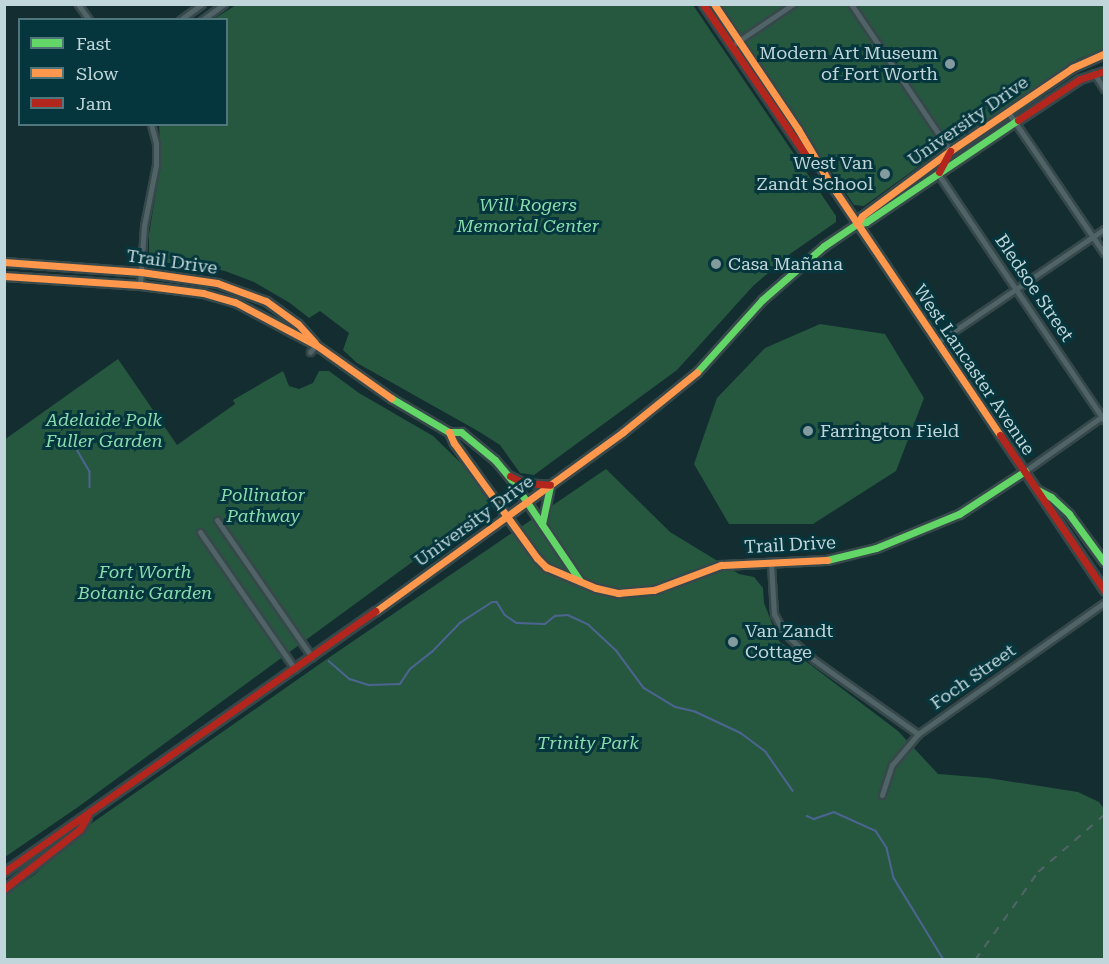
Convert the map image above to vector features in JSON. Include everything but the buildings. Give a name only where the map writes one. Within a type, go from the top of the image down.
[{"type":"main road","name":"West Lancaster Avenue","points":[[703,4],[809,160],[819,167]]},
{"type":"main road","name":"West Lancaster Avenue","points":[[714,4],[798,129],[819,167],[1104,589]]},
{"type":"main road","name":"University Drive","points":[[4,872],[73,822],[87,817],[312,657],[670,396],[789,274],[857,224],[862,216],[950,151],[1072,68],[1104,54]]},
{"type":"main road","name":"University Drive","points":[[857,224],[866,222],[1015,122],[1094,73],[1104,70]]},
{"type":"main road","points":[[938,174],[950,151]]},
{"type":"main road","name":"Trail Drive","points":[[4,262],[141,272],[201,279],[252,294],[280,310],[316,345],[368,384],[448,432],[537,558],[546,567],[618,593],[654,590],[721,565],[771,564],[844,557],[876,548],[958,514],[1025,471]]},
{"type":"main road","name":"Trail Drive","points":[[4,276],[140,285],[202,293],[235,302],[316,345]]},
{"type":"main road","name":"Trail Drive","points":[[448,432],[460,432],[495,460],[508,475],[580,581]]},
{"type":"main road","points":[[508,475],[524,483],[550,485],[542,526]]},
{"type":"main road","points":[[1037,489],[1051,497],[1069,514],[1104,562]]},
{"type":"main road","name":"University Drive","points":[[4,889],[80,829],[87,817]]},
{"type":"street","points":[[78,4],[88,18]]},
{"type":"street","points":[[183,18],[202,4]]},
{"type":"street","points":[[205,18],[224,4]]},
{"type":"street","points":[[731,46],[792,4]]},
{"type":"street","points":[[851,4],[950,151]]},
{"type":"street","points":[[1094,73],[1104,88]]},
{"type":"street","points":[[1008,112],[1104,253]]},
{"type":"street","points":[[140,285],[144,226],[156,165],[156,143],[152,126]]},
{"type":"street","name":"Bledsoe Street","points":[[938,174],[1104,417]]},
{"type":"street","points":[[938,342],[1104,229]]},
{"type":"street","points":[[310,352],[316,345]]},
{"type":"street","points":[[1025,471],[1104,417]]},
{"type":"street","points":[[217,520],[312,657]]},
{"type":"street","points":[[200,532],[295,669]]},
{"type":"street","points":[[771,564],[774,614],[784,633],[814,660],[918,734]]},
{"type":"street","name":"Foch Street","points":[[882,795],[892,765],[918,734],[1104,603]]},
{"type":"street","points":[[15,864],[23,876]]},
{"type":"green space","name":"Will Rogers Memorial Center","points":[[236,5],[693,5],[836,216],[836,222],[790,254],[753,286],[677,370],[534,475],[520,473],[500,445],[357,363],[343,350],[349,333],[320,311],[309,318],[290,303],[254,282],[225,271],[189,264],[149,262],[149,234],[161,162],[159,126],[228,126],[228,18],[216,18]]},
{"type":"green space","points":[[719,5],[1104,5],[1104,49],[1078,59],[951,143],[864,206],[854,205]]},
{"type":"green space","name":"Farrington Field","points":[[820,324],[885,334],[924,398],[896,471],[813,524],[729,524],[694,464],[717,398],[765,348]]},
{"type":"green space","name":"Fort Worth Botanic Garden","points":[[118,359],[177,445],[235,404],[233,400],[283,371],[289,386],[299,389],[313,383],[319,371],[329,371],[359,393],[433,436],[464,466],[489,499],[490,505],[78,807],[5,857],[4,440]]},
{"type":"green space","name":"Trinity Park","points":[[606,469],[670,532],[739,574],[754,577],[763,588],[764,603],[779,641],[898,731],[938,774],[988,778],[1078,792],[1099,802],[1104,809],[1104,959],[5,959],[4,896],[34,875],[92,823],[324,661]]},
{"type":"waterway","points":[[71,439],[90,472],[90,487]]},
{"type":"waterway","points":[[329,661],[350,679],[369,685],[400,684],[410,669],[432,652],[460,623],[492,602],[497,602],[505,615],[517,623],[545,624],[555,616],[568,615],[589,625],[616,650],[644,688],[676,707],[694,711],[741,733],[766,752],[793,791]]},
{"type":"waterway","points":[[807,816],[814,819],[834,812],[876,831],[887,848],[894,878],[944,960]]},
{"type":"railway","points":[[975,960],[1038,872],[1104,815]]},
{"type":"traffic: fast","points":[[697,372],[762,300],[824,246],[857,224],[866,222],[1018,120]]},
{"type":"traffic: fast","points":[[391,398],[449,432],[461,432],[495,460],[512,480],[580,581]]},
{"type":"traffic: fast","points":[[827,560],[876,548],[959,514],[1025,471]]},
{"type":"traffic: fast","points":[[542,524],[550,485]]},
{"type":"traffic: fast","points":[[1038,490],[1051,497],[1069,514],[1104,562]]},
{"type":"traffic: slow","points":[[714,4],[798,129],[828,180],[1000,435]]},
{"type":"traffic: slow","points":[[857,224],[862,216],[950,151],[1072,68],[1104,54]]},
{"type":"traffic: slow","points":[[4,262],[141,272],[217,283],[266,301],[298,324],[315,343]]},
{"type":"traffic: slow","points":[[4,276],[140,285],[203,293],[235,302],[316,345],[391,398]]},
{"type":"traffic: slow","points":[[376,611],[623,432],[697,372]]},
{"type":"traffic: slow","points":[[449,432],[454,443],[537,558],[546,567],[596,588],[618,593],[654,590],[721,565],[827,560]]},
{"type":"traffic: jam","points":[[703,4],[809,160],[819,167]]},
{"type":"traffic: jam","points":[[1018,120],[1080,79],[1104,71]]},
{"type":"traffic: jam","points":[[939,172],[950,151]]},
{"type":"traffic: jam","points":[[1000,435],[1104,590]]},
{"type":"traffic: jam","points":[[510,476],[524,483],[550,485]]},
{"type":"traffic: jam","points":[[4,872],[376,611]]},
{"type":"traffic: jam","points":[[4,889],[80,829],[87,817]]},
{"type":"place","name":"Modern Art Museum of Fort Worth","points":[[950,64]]},
{"type":"place","name":"West Van Zandt School","points":[[885,174]]},
{"type":"place","name":"Casa Mañana","points":[[716,264]]},
{"type":"place","name":"Farrington Field","points":[[808,431]]},
{"type":"place","name":"Van Zandt Cottage","points":[[733,642]]},
{"type":"park label","name":"Adelaide Polk Fuller Garden","points":[[104,431]]},
{"type":"park label","name":"Pollinator Pathway","points":[[263,506]]}]
